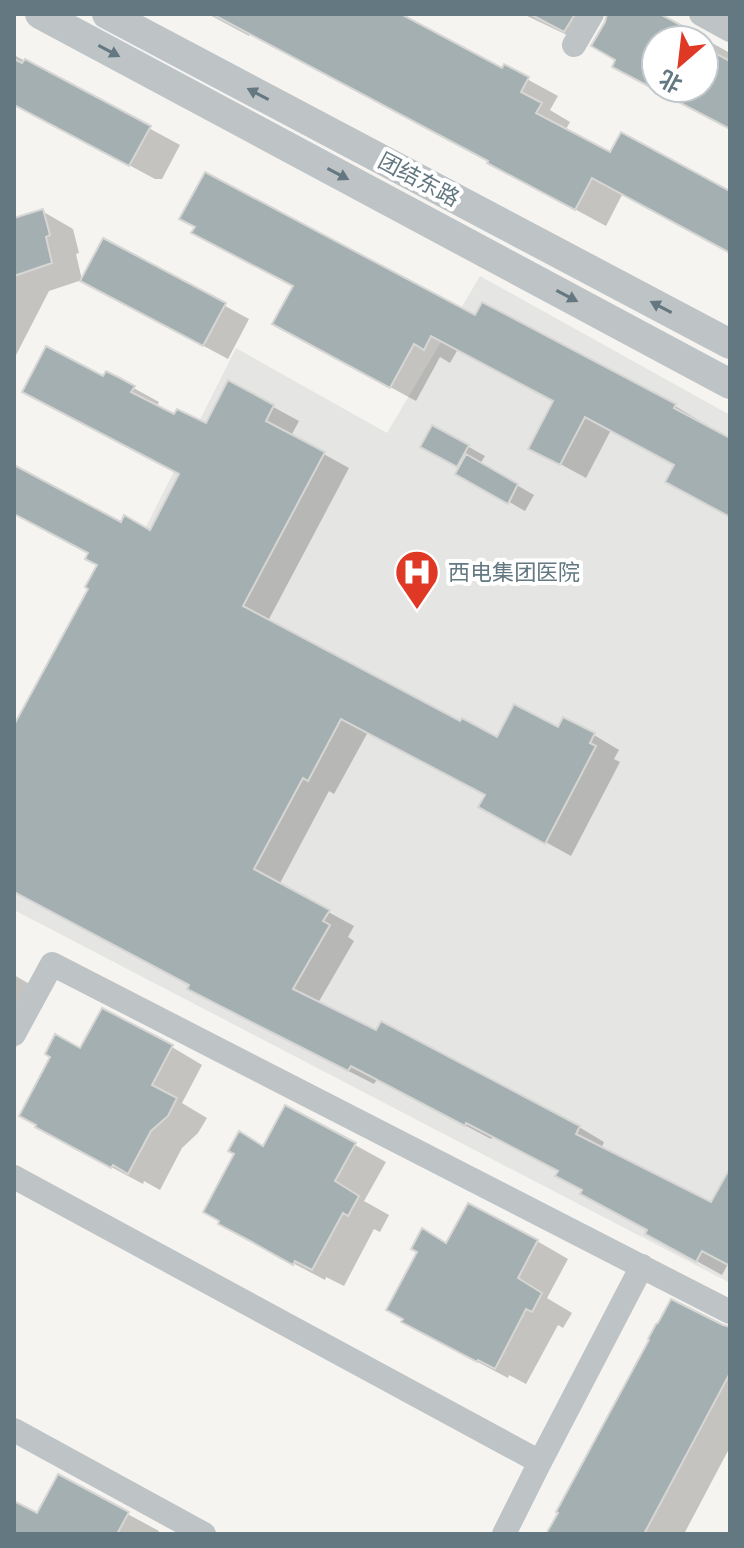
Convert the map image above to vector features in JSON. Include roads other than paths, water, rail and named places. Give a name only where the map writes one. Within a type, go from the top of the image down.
[{"type":"street","points":[[40,14],[730,384]]},
{"type":"street","name":"团结东路","points":[[107,14],[730,344]]},
{"type":"street","points":[[574,45],[592,14]]},
{"type":"street","points":[[701,14],[730,30]]},
{"type":"street","points":[[14,1034],[52,964],[730,1312]]},
{"type":"street","points":[[14,1177],[540,1462]]},
{"type":"street","points":[[504,1534],[642,1266]]},
{"type":"street","points":[[14,1430],[204,1534]]},
{"type":"place","name":"西电集团医院","points":[[417,611]]}]
